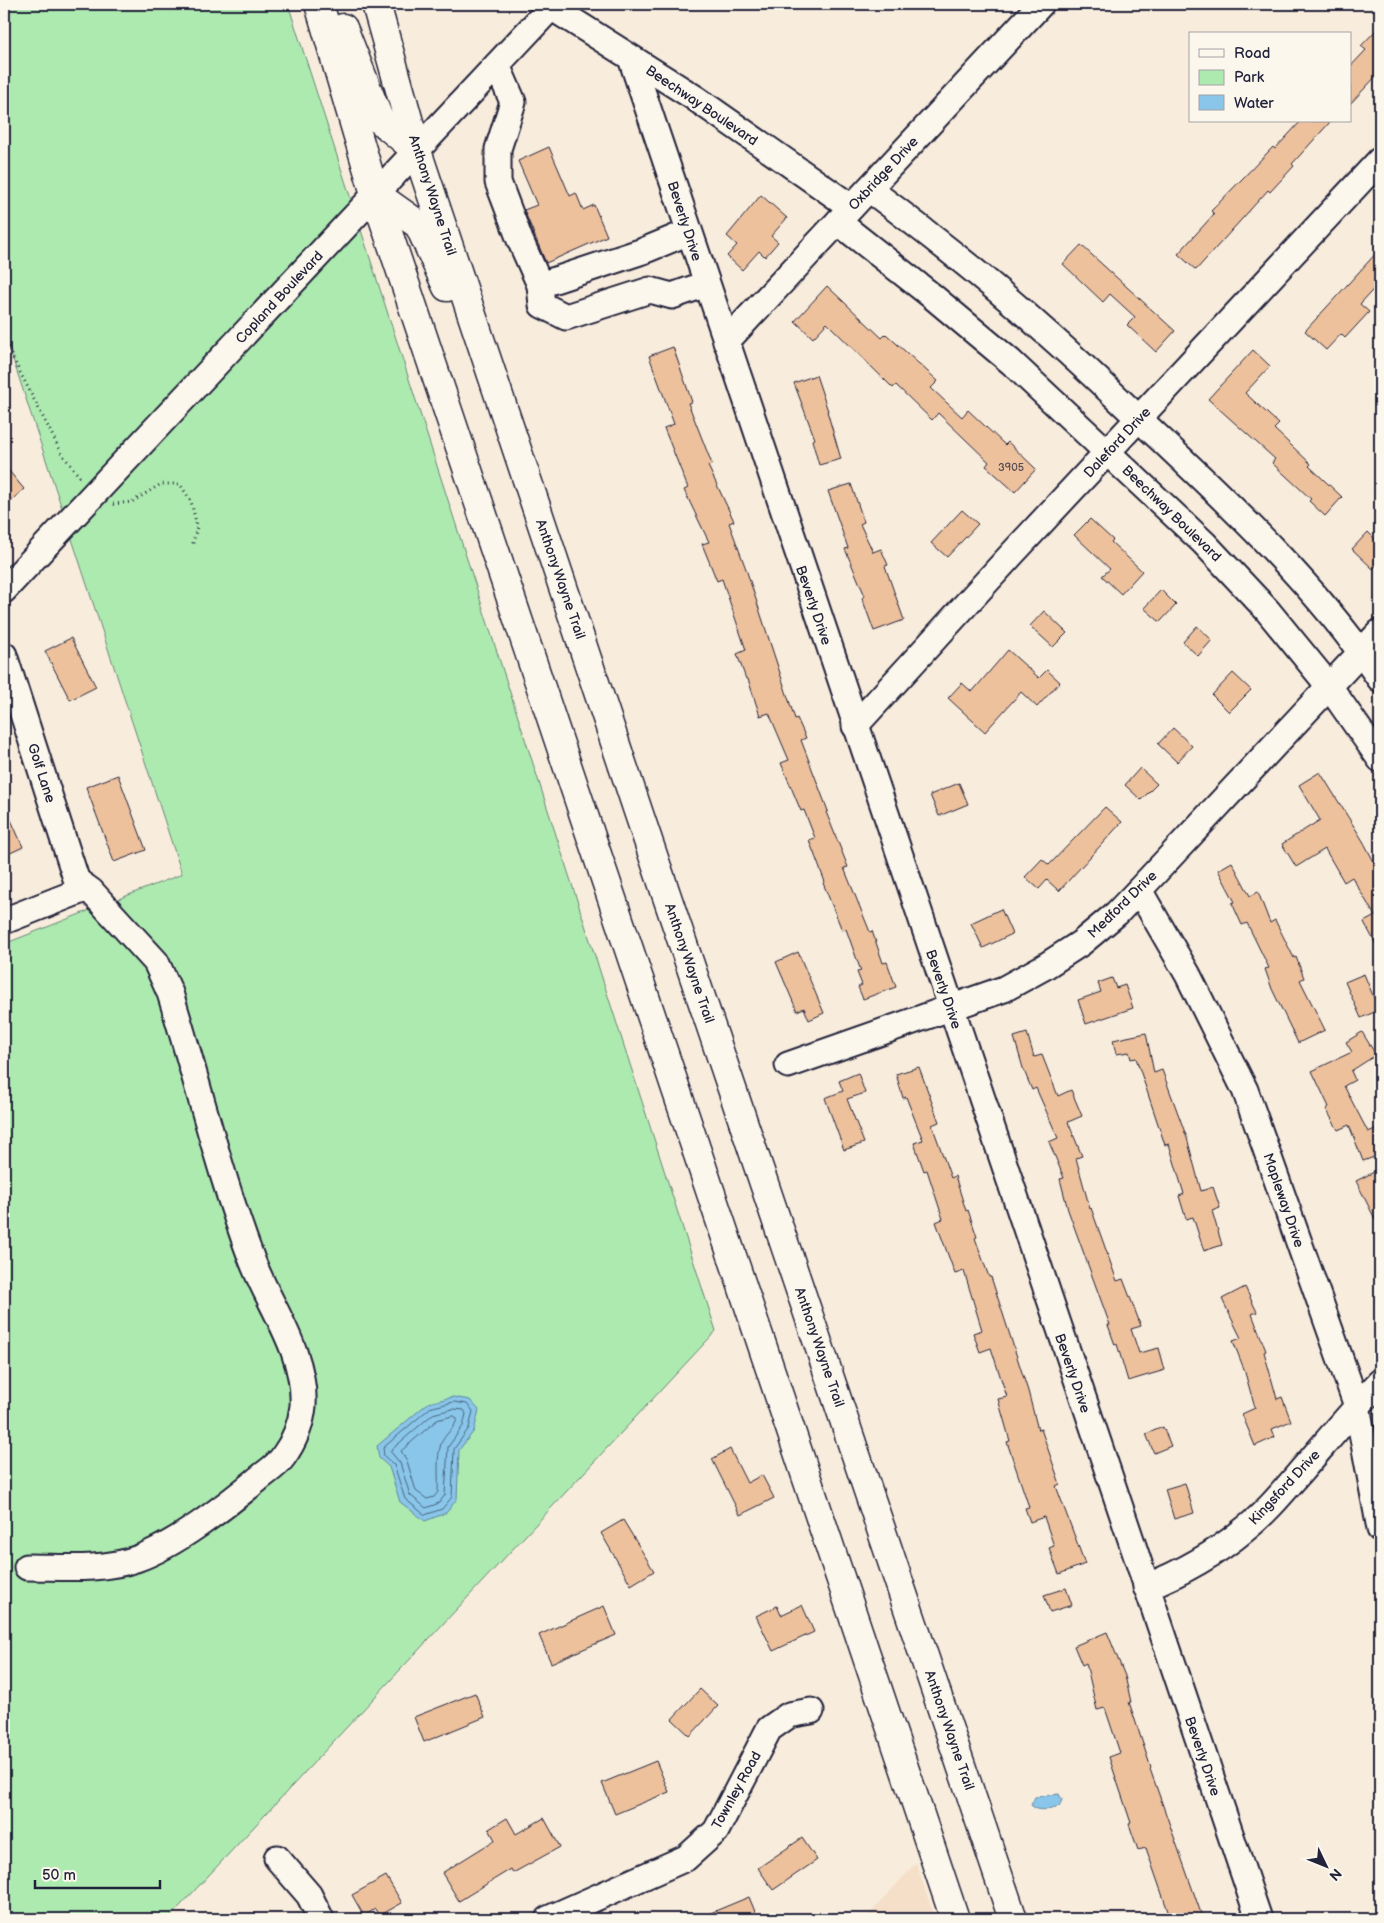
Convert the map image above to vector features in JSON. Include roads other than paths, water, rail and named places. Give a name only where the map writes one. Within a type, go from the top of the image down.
[{"type":"highway","points":[[319,4],[375,194],[955,1919]]},
{"type":"highway","points":[[333,4],[379,119],[417,151]]},
{"type":"highway","name":"Anthony Wayne Trail","points":[[376,4],[417,151],[1014,1919]]},
{"type":"highway","points":[[375,194],[419,225],[507,417]]},
{"type":"street","name":"Oxbridge Drive","points":[[726,342],[1041,4]]},
{"type":"street","name":"Copland Boulevard","points":[[4,590],[552,5]]},
{"type":"street","name":"Beechway Boulevard","points":[[552,5],[695,98],[844,215],[1011,362],[1204,543],[1239,579],[1330,686],[1380,759]]},
{"type":"street","name":"Beverly Drive","points":[[631,58],[950,1009],[1259,1919]]},
{"type":"street","points":[[497,65],[513,102],[498,149],[498,182],[520,240],[540,285],[542,305],[566,318],[650,290],[672,296],[706,284]]},
{"type":"street","name":"Daleford Drive","points":[[855,726],[1107,452],[1380,160]]},
{"type":"street","points":[[869,189],[953,254],[1034,322],[1236,510],[1302,580],[1361,652],[1380,679]]},
{"type":"street","points":[[540,285],[643,251],[689,232]]},
{"type":"street","name":"Medford Drive","points":[[788,1065],[950,1009],[1004,988],[1044,967],[1081,943],[1117,913],[1380,632]]},
{"type":"street","name":"Golf Lane","points":[[5,664],[79,886]]},
{"type":"street","points":[[4,921],[79,886],[91,891],[156,962],[170,994],[249,1252],[293,1348],[302,1385],[302,1408],[295,1440],[282,1459],[217,1512],[168,1543],[136,1559],[95,1568],[27,1567]]},
{"type":"street","name":"Mapleway Drive","points":[[1139,890],[1188,975],[1245,1090],[1357,1406],[1380,1529]]},
{"type":"street","name":"Kingsford Drive","points":[[1146,1587],[1165,1580],[1198,1562],[1244,1530],[1283,1492],[1380,1382]]},
{"type":"street","name":"Townley Road","points":[[548,1919],[686,1858],[716,1830],[769,1729],[789,1715],[811,1711]]},
{"type":"street","points":[[277,1858],[309,1895],[321,1919]]},
{"type":"water","points":[[453,1397],[470,1400],[479,1410],[474,1431],[459,1450],[457,1499],[446,1513],[425,1521],[400,1502],[389,1467],[379,1458],[377,1446],[428,1403]]},
{"type":"water","points":[[1059,1794],[1062,1800],[1059,1806],[1041,1810],[1031,1805],[1035,1797]]}]
